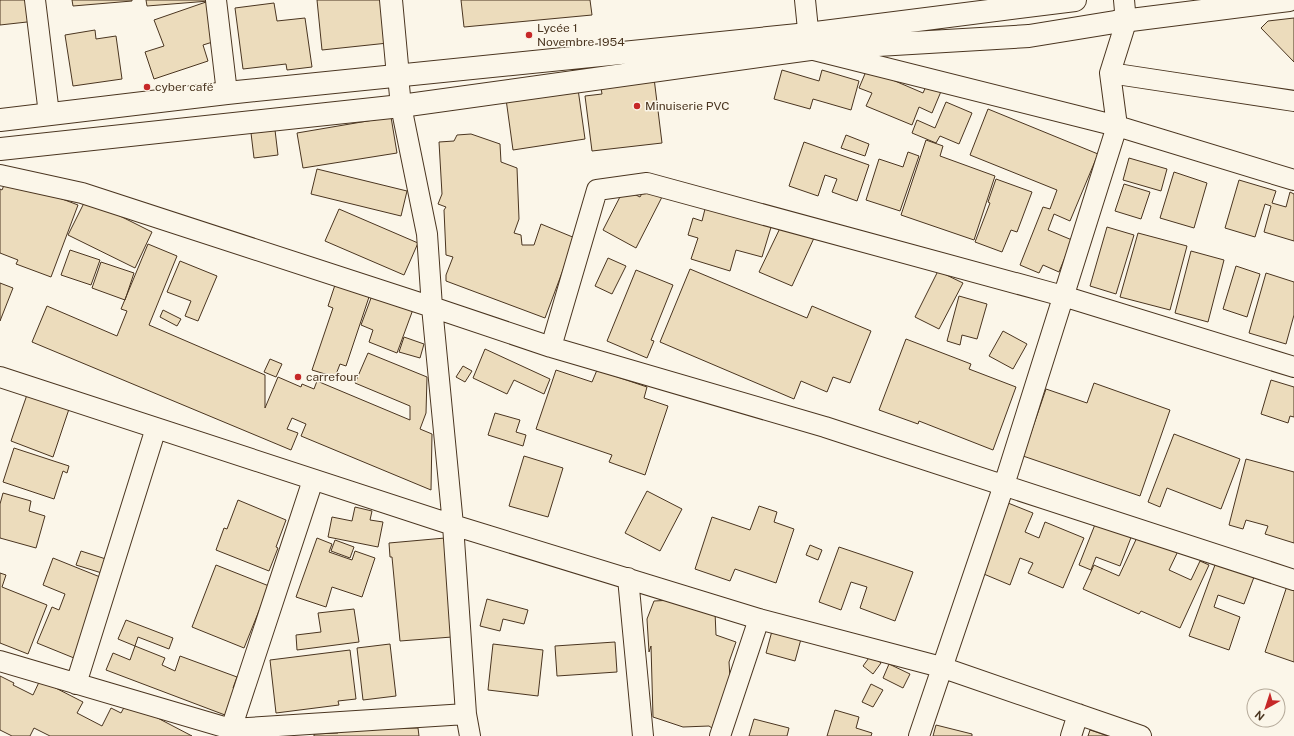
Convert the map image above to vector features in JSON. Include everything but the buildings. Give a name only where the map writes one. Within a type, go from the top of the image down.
[{"type":"main road","points":[[390,0],[398,76]]},
{"type":"main road","points":[[0,149],[401,106],[1075,0]]},
{"type":"main road","points":[[0,120],[398,76],[809,42],[1029,36],[1290,0]]},
{"type":"street","points":[[35,0],[48,114]]},
{"type":"street","points":[[216,0],[227,94]]},
{"type":"street","points":[[805,0],[809,42],[1117,126],[1294,180]]},
{"type":"street","points":[[919,736],[941,667],[1004,485],[1117,126],[1110,73],[1126,22],[1124,0]]},
{"type":"street","points":[[1110,73],[1294,101]]},
{"type":"street","points":[[398,76],[401,106],[427,234],[432,307],[453,525],[466,714],[470,736]]},
{"type":"street","points":[[0,175],[82,193],[551,347],[825,427],[1294,579]]},
{"type":"street","points":[[551,347],[597,190],[647,183],[1063,296],[1294,367]]},
{"type":"street","points":[[0,378],[453,525],[759,619],[941,667],[1141,736]]},
{"type":"street","points":[[76,684],[156,428]]},
{"type":"street","points":[[231,729],[313,480]]},
{"type":"street","points":[[628,578],[643,736]]},
{"type":"street","points":[[720,736],[759,619]]},
{"type":"street","points":[[0,661],[231,729],[466,714]]},
{"type":"street","points":[[1071,736],[1078,714]]},
{"type":"place","name":"Lycée 1 Novembre 1954","points":[[529,35]]},
{"type":"place","name":"cyber café","points":[[147,87]]},
{"type":"place","name":"Minuiserie PVC","points":[[637,106]]},
{"type":"place","name":"carrefour","points":[[298,377]]}]
